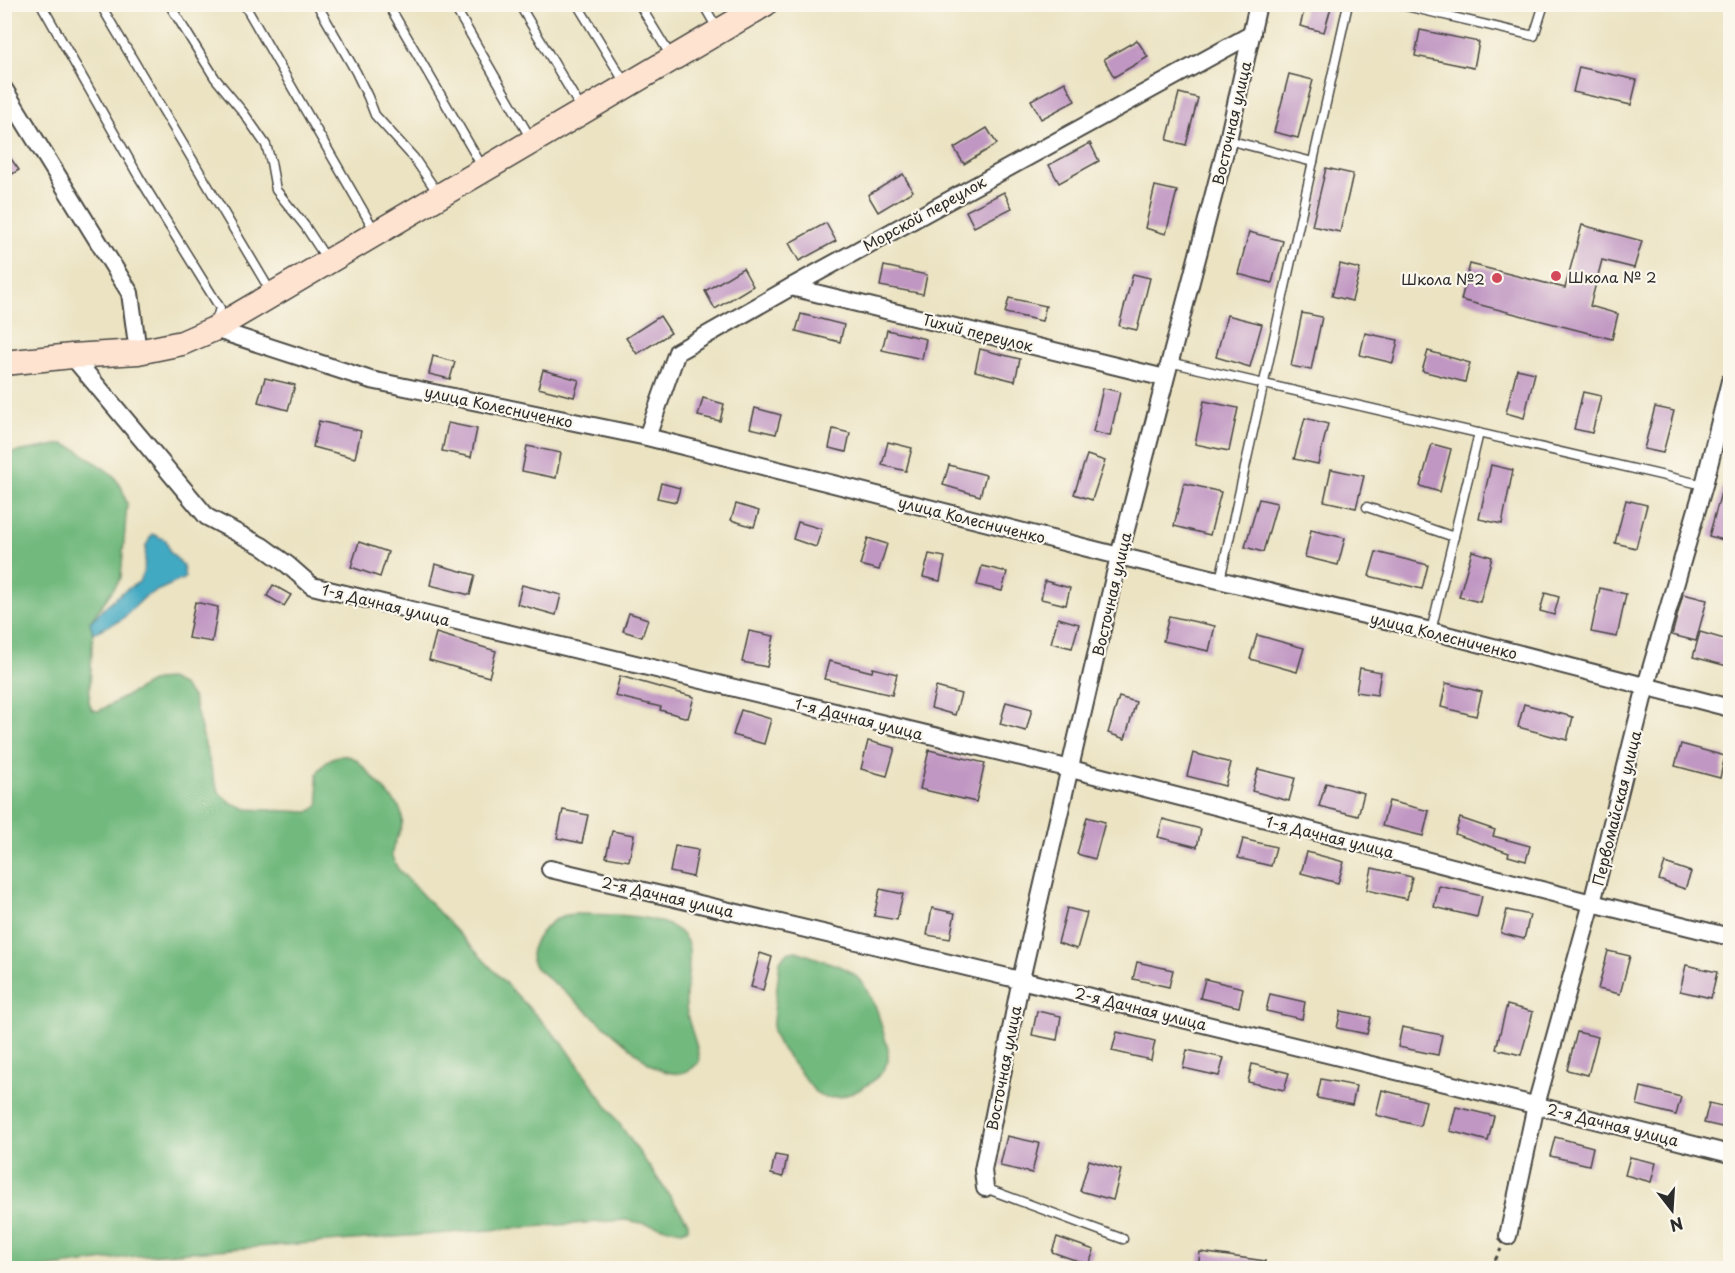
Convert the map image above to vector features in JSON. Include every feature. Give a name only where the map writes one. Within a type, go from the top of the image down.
[{"type":"main road","points":[[4,363],[138,352],[182,343],[214,329],[762,5]]},
{"type":"street","name":"Восточная улица","points":[[985,1188],[983,1170],[1021,979],[1119,556],[1228,140],[1258,4]]},
{"type":"street","name":"Морской переулок","points":[[647,437],[677,352],[1252,34]]},
{"type":"street","points":[[4,89],[130,293],[138,352]]},
{"type":"street","name":"Тихий переулок","points":[[791,287],[1167,370]]},
{"type":"street","name":"улица Колесниченко","points":[[214,329],[371,380],[647,437],[1119,556],[1431,631],[1731,708]]},
{"type":"street","name":"1-я Дачная улица","points":[[72,356],[207,517],[262,546],[312,586],[1071,769],[1731,937]]},
{"type":"street","name":"Первомайская улица","points":[[1508,1236],[1536,1105],[1592,903],[1646,686],[1704,485],[1731,381]]},
{"type":"street","name":"2-я Дачная улица","points":[[550,869],[1021,979],[1731,1154]]},
{"type":"lane","points":[[41,4],[139,177],[220,308],[214,329]]},
{"type":"lane","points":[[100,4],[272,295]]},
{"type":"lane","points":[[169,4],[215,78],[266,145],[276,190],[305,226],[328,262]]},
{"type":"lane","points":[[244,4],[377,233]]},
{"type":"lane","points":[[317,4],[356,72],[375,115],[414,158],[440,196]]},
{"type":"lane","points":[[388,4],[484,170]]},
{"type":"lane","points":[[453,4],[533,141]]},
{"type":"lane","points":[[519,4],[583,112]]},
{"type":"lane","points":[[577,4],[627,86]]},
{"type":"lane","points":[[639,4],[672,59]]},
{"type":"lane","points":[[703,4],[719,32]]},
{"type":"lane","points":[[1220,580],[1348,4]]},
{"type":"lane","points":[[1404,5],[1534,36],[1544,4]]},
{"type":"lane","points":[[1228,140],[1313,162]]},
{"type":"lane","points":[[1167,370],[1264,383],[1704,485]]},
{"type":"lane","points":[[1431,631],[1479,433]]},
{"type":"lane","points":[[1367,507],[1454,537]]},
{"type":"lane","points":[[985,1188],[1123,1239]]},
{"type":"path","points":[[1491,1269],[1508,1236]]},
{"type":"green space","points":[[63,444],[76,449],[113,475],[122,488],[127,504],[121,578],[90,622],[93,633],[89,702],[92,710],[99,711],[155,680],[169,679],[182,685],[193,698],[215,783],[221,795],[232,803],[247,809],[309,812],[318,806],[317,778],[322,766],[338,756],[349,756],[358,761],[399,807],[402,815],[401,827],[392,850],[392,856],[398,869],[565,1046],[688,1222],[688,1228],[682,1231],[626,1220],[136,1256],[45,1268],[5,1268],[5,454]]},
{"type":"green space","points":[[574,914],[641,917],[673,927],[684,936],[689,949],[687,1012],[699,1062],[694,1067],[683,1073],[671,1073],[652,1066],[536,968],[531,955],[537,938],[555,920]]},
{"type":"green space","points":[[796,951],[842,967],[855,975],[864,985],[877,1010],[888,1049],[888,1061],[882,1072],[872,1082],[841,1097],[826,1098],[815,1092],[779,1045],[773,1033],[780,961],[786,953]]},
{"type":"water","points":[[152,534],[166,540],[170,552],[183,565],[185,578],[146,596],[121,620],[93,633],[90,622],[108,604],[139,582],[144,571],[146,546]]},
{"type":"building","points":[[1306,4],[1332,4],[1324,32],[1300,26]]},
{"type":"building","points":[[1420,30],[1479,42],[1474,68],[1415,56]]},
{"type":"building","points":[[1137,40],[1148,57],[1114,77],[1104,59]]},
{"type":"building","points":[[1579,67],[1637,80],[1631,105],[1573,92]]},
{"type":"building","points":[[1289,74],[1313,80],[1298,138],[1274,132]]},
{"type":"building","points":[[1065,82],[1075,101],[1041,119],[1031,100]]},
{"type":"building","points":[[1179,93],[1198,98],[1186,145],[1167,140]]},
{"type":"building","points":[[987,128],[997,144],[964,164],[954,148]]},
{"type":"building","points":[[1090,143],[1099,161],[1059,183],[1049,165]]},
{"type":"building","points":[[4,149],[19,170],[4,179]]},
{"type":"building","points":[[1326,168],[1353,174],[1340,232],[1312,226]]},
{"type":"building","points":[[903,174],[913,191],[878,212],[868,195]]},
{"type":"building","points":[[1155,186],[1177,191],[1166,234],[1145,228]]},
{"type":"building","points":[[1004,192],[1012,208],[974,227],[966,211]]},
{"type":"building","points":[[826,223],[836,241],[799,261],[789,243]]},
{"type":"building","name":"Школа №2","points":[[1582,225],[1642,241],[1634,268],[1602,260],[1590,306],[1618,314],[1612,339],[1461,300],[1470,264],[1565,288]]},
{"type":"building","points":[[1249,232],[1283,241],[1272,283],[1238,274]]},
{"type":"building","points":[[1340,264],[1360,269],[1352,301],[1332,296]]},
{"type":"building","points":[[884,266],[927,275],[923,294],[880,286]]},
{"type":"building","points":[[743,268],[753,286],[715,309],[705,291]]},
{"type":"building","points":[[1133,274],[1150,278],[1137,330],[1119,326]]},
{"type":"building","points":[[1009,298],[1046,306],[1042,321],[1005,313]]},
{"type":"building","points":[[1302,313],[1322,317],[1311,370],[1291,366]]},
{"type":"building","points":[[801,314],[844,325],[840,342],[796,331]]},
{"type":"building","points":[[1227,315],[1262,324],[1250,367],[1216,357]]},
{"type":"building","points":[[660,316],[671,333],[637,354],[626,338]]},
{"type":"building","points":[[887,330],[926,339],[922,359],[882,350]]},
{"type":"building","points":[[1365,333],[1398,340],[1393,363],[1360,355]]},
{"type":"building","points":[[980,349],[1020,359],[1015,381],[975,371]]},
{"type":"building","points":[[1428,351],[1470,363],[1465,382],[1422,371]]},
{"type":"building","points":[[433,356],[455,362],[450,379],[429,374]]},
{"type":"building","points":[[1517,369],[1535,373],[1524,418],[1506,413]]},
{"type":"building","points":[[543,370],[579,380],[574,397],[538,388]]},
{"type":"building","points":[[265,378],[295,385],[288,410],[258,402]]},
{"type":"building","points":[[1103,388],[1120,392],[1110,436],[1093,432]]},
{"type":"building","points":[[1583,392],[1601,396],[1592,433],[1574,429]]},
{"type":"building","points":[[703,398],[724,404],[720,421],[698,416]]},
{"type":"building","points":[[1204,401],[1238,408],[1229,451],[1195,444]]},
{"type":"building","points":[[1655,407],[1674,411],[1663,453],[1644,449]]},
{"type":"building","points":[[755,408],[781,415],[776,434],[750,428]]},
{"type":"building","points":[[1305,418],[1328,424],[1318,464],[1294,459]]},
{"type":"building","points":[[319,421],[361,431],[355,458],[313,447]]},
{"type":"building","points":[[448,423],[477,429],[471,457],[442,451]]},
{"type":"building","points":[[833,429],[850,433],[846,452],[829,448]]},
{"type":"building","points":[[888,442],[912,448],[906,471],[882,465]]},
{"type":"building","points":[[1432,444],[1451,449],[1440,492],[1420,486]]},
{"type":"building","points":[[527,446],[561,453],[556,478],[522,471]]},
{"type":"building","points":[[1087,455],[1105,461],[1092,500],[1074,494]]},
{"type":"building","points":[[949,465],[986,475],[980,496],[943,485]]},
{"type":"building","points":[[1491,465],[1513,470],[1502,524],[1479,519]]},
{"type":"building","points":[[1331,469],[1364,476],[1356,508],[1324,501]]},
{"type":"building","points":[[1727,471],[1731,472],[1731,542],[1709,536]]},
{"type":"building","points":[[661,483],[680,488],[676,502],[657,498]]},
{"type":"building","points":[[1184,483],[1221,492],[1210,535],[1174,526]]},
{"type":"building","points":[[1259,499],[1277,503],[1263,552],[1245,547]]},
{"type":"building","points":[[1626,500],[1647,505],[1636,548],[1615,543]]},
{"type":"building","points":[[736,504],[759,511],[754,527],[731,520]]},
{"type":"building","points":[[798,522],[822,529],[816,547],[793,539]]},
{"type":"building","points":[[1311,530],[1345,538],[1338,565],[1305,557]]},
{"type":"building","points":[[868,538],[887,544],[879,570],[860,565]]},
{"type":"building","points":[[359,542],[388,552],[380,577],[351,567]]},
{"type":"building","points":[[1472,551],[1492,557],[1480,602],[1459,597]]},
{"type":"building","points":[[1376,552],[1428,565],[1422,589],[1369,576]]},
{"type":"building","points":[[929,554],[945,557],[940,581],[923,577]]},
{"type":"building","points":[[435,564],[475,575],[470,595],[430,585]]},
{"type":"building","points":[[982,566],[1007,572],[1002,591],[977,585]]},
{"type":"building","points":[[1045,581],[1070,588],[1066,605],[1041,599]]},
{"type":"building","points":[[273,585],[291,595],[284,606],[267,596]]},
{"type":"building","points":[[522,585],[561,595],[556,615],[517,604]]},
{"type":"building","points":[[1600,588],[1626,594],[1617,637],[1591,632]]},
{"type":"building","points":[[1545,593],[1559,597],[1554,615],[1540,611]]},
{"type":"building","points":[[1683,594],[1707,600],[1696,641],[1672,635]]},
{"type":"building","points":[[195,602],[218,607],[212,642],[188,638]]},
{"type":"building","points":[[629,613],[648,619],[642,637],[623,631]]},
{"type":"building","points":[[1169,616],[1215,626],[1209,651],[1163,641]]},
{"type":"building","points":[[1058,618],[1079,624],[1072,648],[1051,643]]},
{"type":"building","points":[[749,631],[774,636],[767,667],[742,662]]},
{"type":"building","points":[[1700,632],[1731,641],[1731,667],[1693,657]]},
{"type":"building","points":[[436,633],[496,651],[489,677],[429,660]]},
{"type":"building","points":[[1257,635],[1304,648],[1297,672],[1250,659]]},
{"type":"building","points":[[829,661],[872,672],[873,668],[897,674],[892,695],[824,679]]},
{"type":"building","points":[[1360,668],[1381,672],[1377,695],[1356,692]]},
{"type":"building","points":[[620,676],[694,697],[688,718],[660,710],[661,707],[615,696]]},
{"type":"building","points":[[1446,683],[1482,692],[1476,716],[1441,707]]},
{"type":"building","points":[[936,687],[961,694],[955,715],[931,708]]},
{"type":"building","points":[[1119,697],[1136,702],[1125,739],[1108,733]]},
{"type":"building","points":[[1006,702],[1032,709],[1026,731],[1000,724]]},
{"type":"building","points":[[1524,704],[1573,717],[1567,740],[1518,727]]},
{"type":"building","points":[[741,710],[771,719],[764,744],[733,735]]},
{"type":"building","points":[[868,741],[895,748],[887,776],[861,769]]},
{"type":"building","points":[[1681,744],[1725,756],[1720,778],[1675,766]]},
{"type":"building","points":[[929,750],[985,763],[976,802],[920,789]]},
{"type":"building","points":[[1193,753],[1231,763],[1225,786],[1187,776]]},
{"type":"building","points":[[1258,769],[1295,778],[1289,801],[1252,791]]},
{"type":"building","points":[[1326,783],[1364,793],[1358,816],[1319,806]]},
{"type":"building","points":[[1389,801],[1429,811],[1423,836],[1382,826]]},
{"type":"building","points":[[563,810],[588,815],[582,843],[557,838]]},
{"type":"building","points":[[1087,817],[1105,822],[1095,859],[1077,854]]},
{"type":"building","points":[[1460,818],[1495,830],[1493,836],[1530,846],[1526,861],[1455,834]]},
{"type":"building","points":[[1163,819],[1201,829],[1197,847],[1158,837]]},
{"type":"building","points":[[612,831],[634,835],[629,861],[606,857]]},
{"type":"building","points":[[1243,839],[1276,847],[1271,866],[1238,858]]},
{"type":"building","points":[[675,846],[698,850],[693,877],[670,872]]},
{"type":"building","points":[[1307,852],[1344,862],[1338,883],[1301,873]]},
{"type":"building","points":[[1665,863],[1691,872],[1685,889],[1659,880]]},
{"type":"building","points":[[1372,868],[1412,877],[1407,899],[1367,890]]},
{"type":"building","points":[[1439,886],[1482,896],[1477,917],[1434,907]]},
{"type":"building","points":[[880,889],[903,894],[897,920],[874,916]]},
{"type":"building","points":[[932,908],[955,913],[950,939],[927,935]]},
{"type":"building","points":[[1067,908],[1087,913],[1077,949],[1058,943]]},
{"type":"building","points":[[1507,910],[1530,915],[1524,939],[1501,933]]},
{"type":"building","points":[[1608,951],[1630,956],[1620,994],[1598,989]]},
{"type":"building","points":[[760,953],[772,957],[763,990],[751,987]]},
{"type":"building","points":[[1137,962],[1173,970],[1169,987],[1133,979]]},
{"type":"building","points":[[1686,965],[1717,972],[1711,998],[1680,991]]},
{"type":"building","points":[[1205,979],[1243,988],[1239,1007],[1200,998]]},
{"type":"building","points":[[1270,994],[1305,1002],[1302,1019],[1266,1011]]},
{"type":"building","points":[[1507,1005],[1533,1012],[1521,1055],[1496,1049]]},
{"type":"building","points":[[1037,1011],[1061,1016],[1057,1040],[1032,1035]]},
{"type":"building","points":[[1341,1011],[1371,1017],[1367,1034],[1337,1028]]},
{"type":"building","points":[[1402,1027],[1442,1035],[1438,1055],[1398,1047]]},
{"type":"building","points":[[1117,1032],[1155,1041],[1151,1060],[1112,1051]]},
{"type":"building","points":[[1577,1032],[1598,1037],[1588,1075],[1567,1070]]},
{"type":"building","points":[[1187,1050],[1224,1058],[1219,1076],[1183,1068]]},
{"type":"building","points":[[1252,1064],[1289,1073],[1284,1090],[1248,1082]]},
{"type":"building","points":[[1321,1079],[1356,1086],[1352,1105],[1317,1098]]},
{"type":"building","points":[[1641,1087],[1681,1097],[1676,1115],[1637,1105]]},
{"type":"building","points":[[1382,1090],[1426,1101],[1420,1126],[1376,1115]]},
{"type":"building","points":[[1709,1103],[1731,1108],[1731,1129],[1704,1123]]},
{"type":"building","points":[[1456,1107],[1494,1116],[1488,1141],[1450,1131]]},
{"type":"building","points":[[1007,1136],[1039,1143],[1032,1173],[1000,1166]]},
{"type":"building","points":[[1555,1137],[1593,1147],[1589,1165],[1550,1156]]},
{"type":"building","points":[[775,1155],[787,1157],[783,1177],[771,1174]]},
{"type":"building","points":[[1630,1157],[1656,1163],[1651,1182],[1625,1175]]},
{"type":"building","points":[[1089,1160],[1121,1170],[1113,1200],[1080,1191]]},
{"type":"building","points":[[1057,1237],[1094,1250],[1089,1265],[1052,1252]]},
{"type":"building","points":[[1200,1252],[1265,1261],[1265,1269],[1198,1269]]},
{"type":"place","name":"Школа № 2","points":[[1556,276]]},
{"type":"place","name":"Школа №2","points":[[1497,278]]}]
